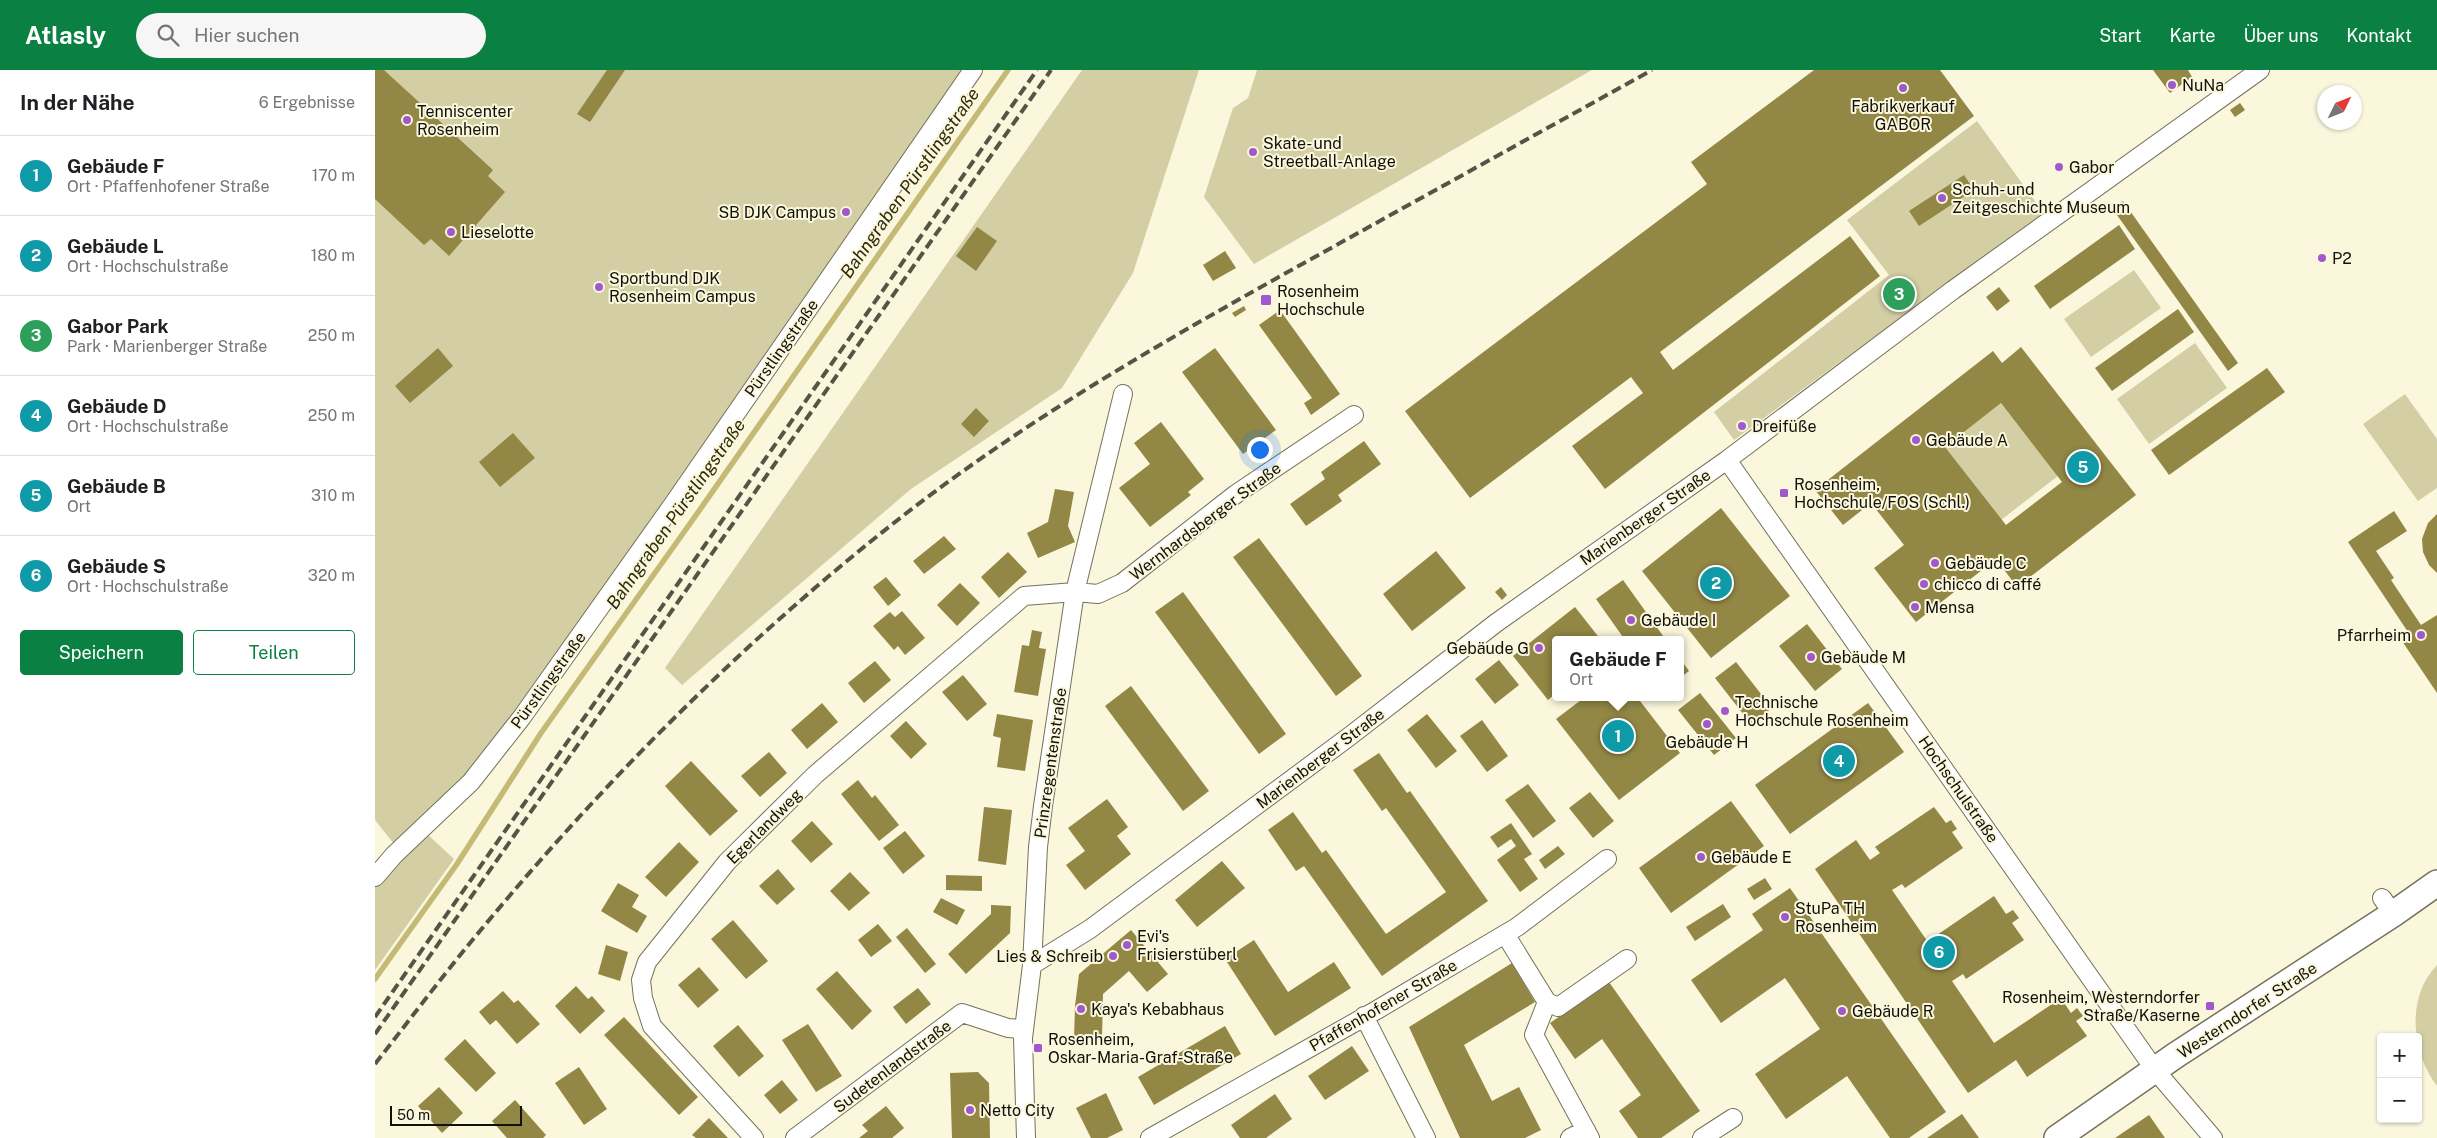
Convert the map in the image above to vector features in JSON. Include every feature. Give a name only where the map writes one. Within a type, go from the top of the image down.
[{"type":"main road","name":"Westerndorfer Straße","points":[[2057,1138],[2387,906],[2437,883]]},
{"type":"street","name":"Pürstlingstraße","points":[[375,877],[394,855],[471,782],[522,717],[674,503],[973,70]]},
{"type":"street","name":"Marienberger Straße","points":[[1032,965],[1090,929],[1350,736],[1496,623],[1727,460],[1945,296],[2259,70]]},
{"type":"street","name":"Prinzregentenstraße","points":[[1026,1138],[1023,1030],[1032,965],[1038,847],[1075,592],[1123,394]]},
{"type":"street","name":"Wernhardsberger Straße","points":[[1075,592],[1098,594],[1122,583],[1236,494],[1355,415]]},
{"type":"street","name":"Hochschulstraße","points":[[1727,460],[2155,1070],[2213,1138]]},
{"type":"street","name":"Egerlandweg","points":[[754,1138],[653,1026],[643,998],[641,980],[647,962],[727,862],[815,775],[1024,596],[1075,592]]},
{"type":"street","name":"Pfaffenhofener Straße","points":[[1150,1138],[1505,934],[1607,859]]},
{"type":"street","points":[[1505,934],[1547,1002],[1558,1007],[1627,959]]},
{"type":"street","points":[[1547,1002],[1534,1035],[1588,1134],[1570,1138]]},
{"type":"street","name":"Sudetenlandstraße","points":[[795,1138],[962,1013],[1008,1028],[1023,1030]]},
{"type":"street","points":[[1365,1016],[1426,1138]]},
{"type":"street","points":[[1702,1138],[1733,1118]]},
{"type":"shaded area","name":"Sportbund DJK Rosenheim Campus","points":[[375,70],[973,70],[471,782],[394,844],[375,820]]},
{"type":"shaded area","points":[[1082,70],[1199,70],[1133,273],[1062,388],[911,489],[682,685],[665,668]]},
{"type":"shaded area","points":[[1257,70],[1592,70],[1254,264],[1204,197],[1233,108],[1248,98]]},
{"type":"shaded area","points":[[1977,121],[2045,215],[1912,309],[1734,440],[1714,412],[1889,275],[1847,220]]},
{"type":"shaded area","points":[[2134,270],[2161,308],[2091,357],[2064,319]]},
{"type":"shaded area","points":[[2195,343],[2227,388],[2149,444],[2117,399]]},
{"type":"shaded area","points":[[2405,394],[2437,439],[2437,488],[2418,501],[2363,424]]},
{"type":"shaded area","points":[[2001,403],[2058,476],[2001,520],[1945,447]]},
{"type":"shaded area","points":[[426,833],[454,859],[375,970],[375,887]]},
{"type":"shaded area","points":[[2437,965],[2437,1086],[2422,1058],[2422,1033],[2417,1033],[2416,1026],[2416,1009],[2420,993],[2427,978]]},
{"type":"building","name":"Tenniscenter Rosenheim","points":[[375,70],[384,70],[493,170],[488,176],[505,192],[449,256],[431,239],[424,245],[375,199]]},
{"type":"building","points":[[607,70],[625,70],[590,122],[577,114]]},
{"type":"building","points":[[1814,70],[1940,70],[1974,116],[1660,352],[1673,370],[1850,236],[1880,276],[1605,489],[1572,446],[1643,393],[1631,377],[1470,498],[1405,411],[1707,184],[1691,162]]},
{"type":"building","name":"NuNa","points":[[2153,70],[2188,70],[2192,77],[2170,93]]},
{"type":"building","points":[[2240,103],[2245,110],[2235,117],[2230,110]]},
{"type":"building","points":[[1964,175],[1974,190],[1919,226],[1909,211]]},
{"type":"building","points":[[2123,201],[2238,363],[2228,371],[2112,208]]},
{"type":"building","points":[[2119,225],[2135,249],[2050,309],[2034,286]]},
{"type":"building","points":[[977,227],[997,241],[976,271],[956,256]]},
{"type":"building","points":[[1225,251],[1236,268],[1213,281],[1203,265]]},
{"type":"building","points":[[1999,287],[2010,301],[1997,311],[1986,297]]},
{"type":"building","points":[[1244,306],[1246,310],[1235,317],[1232,313]]},
{"type":"building","points":[[2178,309],[2194,332],[2112,391],[2095,368]]},
{"type":"building","points":[[1280,310],[1340,394],[1311,415],[1304,403],[1312,398],[1259,325]]},
{"type":"building","points":[[2021,347],[2136,495],[2017,587],[1996,559],[1916,622],[1874,568],[1904,545],[1871,503],[1843,525],[1815,490],[1993,351],[2002,363]],"holes":[[[2001,403],[2062,482],[2006,525],[1945,447]]]},
{"type":"building","points":[[438,348],[453,366],[410,403],[395,386]]},
{"type":"building","points":[[1215,348],[1276,430],[1243,454],[1182,372]]},
{"type":"building","points":[[2267,368],[2285,392],[2169,475],[2151,450]]},
{"type":"building","points":[[976,408],[989,421],[974,437],[961,424]]},
{"type":"building","points":[[1161,422],[1204,479],[1188,492],[1191,495],[1150,527],[1119,488],[1150,464],[1134,443]]},
{"type":"building","points":[[513,433],[535,458],[500,487],[479,462]]},
{"type":"building","points":[[1364,441],[1381,464],[1338,495],[1342,501],[1306,526],[1290,504],[1325,479],[1321,472]]},
{"type":"building","points":[[1055,489],[1074,492],[1068,526],[1075,542],[1038,558],[1027,533],[1048,522]]},
{"type":"building","points":[[1721,508],[1790,596],[1711,658],[1642,571]]},
{"type":"building","points":[[2394,511],[2407,531],[2376,551],[2394,578],[2391,580],[2421,625],[2437,615],[2437,693],[2400,638],[2408,632],[2348,542]]},
{"type":"building","points":[[2437,514],[2437,573],[2429,565],[2423,552],[2422,539],[2428,523]]},
{"type":"building","points":[[944,536],[956,549],[924,574],[913,561]]},
{"type":"building","points":[[1259,538],[1362,676],[1336,696],[1233,557]]},
{"type":"building","points":[[1436,551],[1466,588],[1412,631],[1383,594]]},
{"type":"building","points":[[1008,552],[1027,572],[999,598],[981,577]]},
{"type":"building","points":[[886,577],[901,595],[888,606],[873,587]]},
{"type":"building","name":"Gebäude I","points":[[1623,580],[1663,636],[1622,636],[1596,599]]},
{"type":"building","points":[[960,583],[980,603],[957,626],[937,605]]},
{"type":"building","points":[[1501,587],[1507,595],[1502,600],[1495,592]]},
{"type":"building","points":[[1183,592],[1286,734],[1259,754],[1155,612]]},
{"type":"building","name":"Gebäude G","points":[[1575,607],[1598,636],[1552,636],[1552,697],[1548,700],[1513,656]]},
{"type":"building","points":[[902,611],[925,638],[905,655],[898,646],[894,650],[873,626],[890,612],[895,617]]},
{"type":"building","name":"Gebäude M","points":[[1807,624],[1842,669],[1815,691],[1779,646]]},
{"type":"building","points":[[1032,630],[1042,632],[1039,648],[1046,649],[1038,696],[1014,692],[1022,645],[1029,646]]},
{"type":"building","points":[[1499,660],[1519,685],[1495,704],[1475,679]]},
{"type":"building","points":[[875,661],[891,680],[864,703],[848,683]]},
{"type":"building","points":[[1736,662],[1772,708],[1751,724],[1715,678]]},
{"type":"building","points":[[1684,664],[1689,671],[1684,675]]},
{"type":"building","points":[[963,675],[987,704],[967,721],[942,692]]},
{"type":"building","points":[[1131,686],[1209,791],[1183,811],[1105,706]]},
{"type":"building","name":"Gebäude H","points":[[1700,693],[1736,738],[1714,755],[1678,710]]},
{"type":"building","points":[[1580,701],[1640,701],[1680,753],[1619,800],[1556,719]]},
{"type":"building","points":[[822,703],[838,722],[807,749],[791,730]]},
{"type":"building","points":[[1868,703],[1904,752],[1790,834],[1755,785]]},
{"type":"building","points":[[997,714],[1033,720],[1025,771],[997,767],[1001,738],[993,736]]},
{"type":"building","points":[[1427,714],[1457,751],[1436,768],[1407,730]]},
{"type":"building","points":[[1482,720],[1508,756],[1487,772],[1460,736]]},
{"type":"building","points":[[906,721],[927,744],[911,759],[890,736]]},
{"type":"building","points":[[769,752],[787,773],[760,797],[741,776]]},
{"type":"building","points":[[1379,753],[1407,793],[1410,791],[1488,901],[1382,976],[1304,866],[1296,871],[1268,830],[1293,812],[1322,853],[1326,850],[1386,934],[1446,892],[1386,808],[1382,811],[1353,770]]},
{"type":"building","points":[[691,761],[738,811],[710,836],[665,786]]},
{"type":"building","points":[[858,780],[872,798],[875,795],[899,825],[879,841],[841,794]]},
{"type":"building","points":[[1528,784],[1556,821],[1533,838],[1505,800]]},
{"type":"building","points":[[1590,792],[1614,821],[1593,838],[1569,808]]},
{"type":"building","points":[[1107,799],[1128,827],[1117,836],[1131,854],[1085,890],[1066,865],[1085,851],[1068,828]]},
{"type":"building","name":"Gebäude E","points":[[1731,801],[1764,846],[1671,913],[1639,868]]},
{"type":"building","points":[[984,807],[1012,810],[1006,865],[978,861]]},
{"type":"building","points":[[1934,807],[1946,823],[1951,820],[1957,829],[1952,832],[1963,848],[1905,888],[1902,884],[1892,890],[1932,948],[1942,941],[1937,935],[1994,896],[2006,914],[2013,910],[2019,918],[2012,923],[2024,940],[1966,979],[1963,974],[1952,981],[1994,1043],[2061,998],[2071,1013],[2077,1008],[2083,1016],[2076,1021],[2087,1036],[2027,1077],[2016,1060],[1968,1093],[1815,869],[1856,840],[1870,860],[1880,853],[1875,847]]},
{"type":"building","points":[[812,821],[833,844],[811,863],[791,841]]},
{"type":"building","points":[[1511,823],[1532,854],[1524,859],[1538,879],[1520,892],[1497,860],[1516,846],[1511,839],[1498,848],[1490,837]]},
{"type":"building","points":[[905,831],[925,856],[903,874],[883,848]]},
{"type":"building","points":[[679,842],[699,862],[666,897],[645,877]]},
{"type":"building","points":[[1558,846],[1565,854],[1545,869],[1539,860]]},
{"type":"building","points":[[1222,861],[1245,888],[1197,927],[1175,900]]},
{"type":"building","points":[[778,869],[795,889],[777,905],[759,886]]},
{"type":"building","points":[[850,872],[870,893],[849,911],[830,891]]},
{"type":"building","points":[[946,875],[982,876],[982,891],[946,890]]},
{"type":"building","points":[[1765,878],[1772,889],[1754,900],[1747,889]]},
{"type":"building","points":[[618,883],[639,895],[632,907],[647,916],[637,933],[601,911]]},
{"type":"building","name":"Gebäude R","points":[[1790,888],[1946,1112],[1909,1138],[1890,1138],[1847,1076],[1786,1119],[1755,1074],[1820,1029],[1785,978],[1721,1023],[1691,980],[1763,930],[1752,914]]},
{"type":"building","points":[[941,898],[965,910],[957,925],[933,912]]},
{"type":"building","points":[[1723,904],[1731,917],[1695,941],[1686,927]]},
{"type":"building","points":[[991,905],[1011,906],[1010,933],[966,974],[948,954],[991,914]]},
{"type":"building","points":[[733,920],[768,961],[746,979],[711,939]]},
{"type":"building","points":[[878,924],[892,941],[871,957],[858,940]]},
{"type":"building","points":[[907,928],[936,964],[925,973],[896,937]]},
{"type":"building","points":[[1131,930],[1168,974],[1147,992],[1129,971],[1103,994],[1102,1039],[1074,1039],[1075,1006],[1079,974]]},
{"type":"building","points":[[1254,940],[1288,992],[1334,962],[1351,988],[1275,1036],[1225,959]]},
{"type":"building","points":[[606,945],[628,952],[620,981],[598,974]]},
{"type":"building","points":[[1512,963],[1535,1002],[1464,1045],[1492,1101],[1519,1087],[1541,1130],[1525,1138],[1460,1138],[1409,1027]]},
{"type":"building","points":[[699,967],[719,990],[698,1008],[678,985]]},
{"type":"building","points":[[837,971],[872,1011],[852,1030],[816,989]]},
{"type":"building","points":[[1609,982],[1700,1111],[1661,1138],[1638,1138],[1619,1111],[1641,1095],[1602,1039],[1575,1059],[1550,1023]]},
{"type":"building","points":[[576,986],[588,999],[592,996],[605,1011],[580,1034],[555,1006]]},
{"type":"building","points":[[918,988],[931,1004],[906,1024],[893,1007]]},
{"type":"building","points":[[503,991],[514,1003],[518,1000],[540,1024],[517,1044],[496,1020],[490,1025],[479,1012]]},
{"type":"building","points":[[624,1017],[698,1097],[679,1115],[604,1035]]},
{"type":"building","points":[[808,1024],[842,1076],[816,1092],[782,1040]]},
{"type":"building","points":[[738,1025],[764,1056],[739,1077],[713,1046]]},
{"type":"building","points":[[1225,1026],[1241,1054],[1154,1105],[1138,1077]]},
{"type":"building","points":[[465,1039],[496,1073],[476,1092],[444,1059]]},
{"type":"building","points":[[1352,1046],[1369,1071],[1325,1100],[1308,1076]]},
{"type":"building","points":[[579,1067],[607,1109],[584,1125],[555,1083]]},
{"type":"building","name":"Netto City","points":[[978,1072],[989,1083],[990,1138],[952,1138],[950,1073]]},
{"type":"building","points":[[782,1080],[798,1100],[780,1114],[764,1095]]},
{"type":"building","points":[[439,1087],[463,1113],[442,1133],[418,1106]]},
{"type":"building","points":[[1106,1093],[1123,1130],[1107,1138],[1091,1138],[1076,1108]]},
{"type":"building","points":[[1275,1094],[1292,1119],[1266,1138],[1240,1138],[1231,1125]]},
{"type":"building","points":[[515,1100],[546,1135],[543,1138],[507,1138],[492,1121]]},
{"type":"building","points":[[886,1106],[904,1128],[892,1138],[859,1138],[868,1131],[862,1125]]},
{"type":"building","points":[[1962,1114],[1979,1138],[1927,1138]]},
{"type":"building","points":[[2149,1115],[2165,1138],[2115,1138]]},
{"type":"building","points":[[709,1118],[728,1138],[696,1138],[692,1135]]},
{"type":"waterway","name":"Bahngraben Pürstlingstraße","points":[[375,979],[457,864],[541,733],[1008,70]]},
{"type":"railway","points":[[375,1017],[1037,70]]},
{"type":"railway","points":[[375,1034],[1051,70]]},
{"type":"railway","points":[[375,1064],[461,954],[511,894],[616,778],[727,667],[843,564],[904,515],[953,478],[1055,409],[1161,344],[1652,70]]},
{"type":"place","name":"NuNa","points":[[2172,85]]},
{"type":"place","name":"Fabrikverkauf GABOR","points":[[1903,88]]},
{"type":"place","name":"Tenniscenter Rosenheim","points":[[407,120]]},
{"type":"place","name":"Skate- und Streetball-Anlage","points":[[1253,152]]},
{"type":"place","name":"Gabor","points":[[2059,167]]},
{"type":"place","name":"Schuh- und Zeitgeschichte Museum","points":[[1942,198]]},
{"type":"place","name":"SB DJK Campus","points":[[846,212]]},
{"type":"place","name":"Lieselotte","points":[[451,232]]},
{"type":"place","name":"P2","points":[[2322,258]]},
{"type":"place","name":"Sportbund DJK Rosenheim Campus","points":[[599,287]]},
{"type":"place","name":"Gabor Park","points":[[1899,294]]},
{"type":"place","name":"Rosenheim Hochschule","points":[[1266,300]]},
{"type":"place","name":"Dreifüße","points":[[1742,426]]},
{"type":"place","name":"Gebäude A","points":[[1916,440]]},
{"type":"place","name":"Gebäude B","points":[[2083,467]]},
{"type":"place","name":"Rosenheim, Hochschule/FOS (Schl.)","points":[[1784,493]]},
{"type":"place","name":"Gebäude C","points":[[1935,563]]},
{"type":"place","name":"Gebäude L","points":[[1716,583]]},
{"type":"place","name":"chicco di caffé","points":[[1924,584]]},
{"type":"place","name":"Mensa","points":[[1915,607]]},
{"type":"place","name":"Gebäude I","points":[[1631,620]]},
{"type":"place","name":"Pfarrheim","points":[[2421,635]]},
{"type":"place","name":"Gebäude G","points":[[1539,648]]},
{"type":"place","name":"Gebäude M","points":[[1811,657]]},
{"type":"place","name":"Technische Hochschule Rosenheim","points":[[1725,711]]},
{"type":"place","name":"Gebäude H","points":[[1707,724]]},
{"type":"place","name":"Gebäude F","points":[[1618,736]]},
{"type":"place","name":"Gebäude D","points":[[1839,761]]},
{"type":"place","name":"Gebäude E","points":[[1701,857]]},
{"type":"place","name":"StuPa TH Rosenheim","points":[[1785,917]]},
{"type":"place","name":"Evi's Frisierstüberl","points":[[1127,945]]},
{"type":"place","name":"Gebäude S","points":[[1939,952]]},
{"type":"place","name":"Lies & Schreib","points":[[1113,956]]},
{"type":"place","name":"Rosenheim, Westerndorfer Straße/Kaserne","points":[[2210,1006]]},
{"type":"place","name":"Kaya's Kebabhaus","points":[[1081,1009]]},
{"type":"place","name":"Gebäude R","points":[[1842,1011]]},
{"type":"place","name":"Rosenheim, Oskar-Maria-Graf-Straße","points":[[1038,1048]]},
{"type":"place","name":"Netto City","points":[[970,1110]]}]
